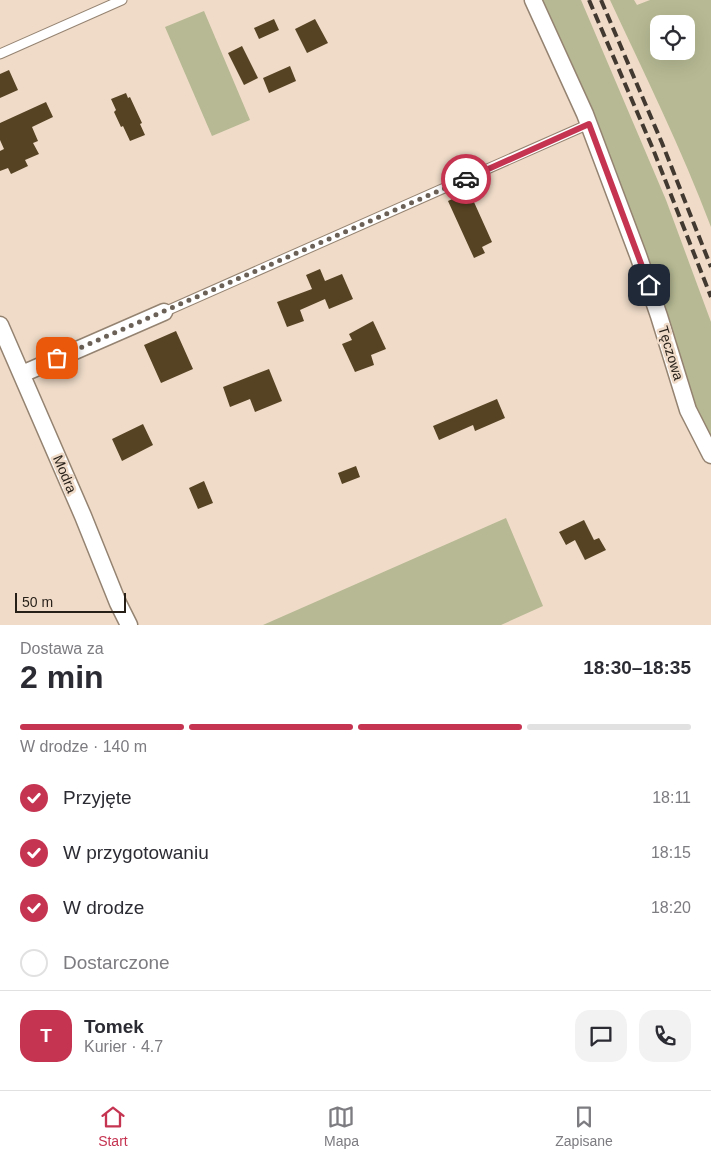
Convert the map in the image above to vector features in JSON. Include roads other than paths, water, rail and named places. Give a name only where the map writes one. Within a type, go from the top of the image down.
[{"type":"street","name":"Tęczowa","points":[[533,0],[589,124],[638,255],[688,410],[711,455]]},
{"type":"street","points":[[22,374],[164,312]]},
{"type":"street","name":"Modra","points":[[0,324],[84,516],[118,603],[129,625]]},
{"type":"lane","points":[[0,54],[122,0]]},
{"type":"lane","points":[[164,312],[589,124]]},
{"type":"railway","points":[[589,0],[653,149],[711,297]]},
{"type":"railway","points":[[601,0],[662,143],[711,267]]}]
